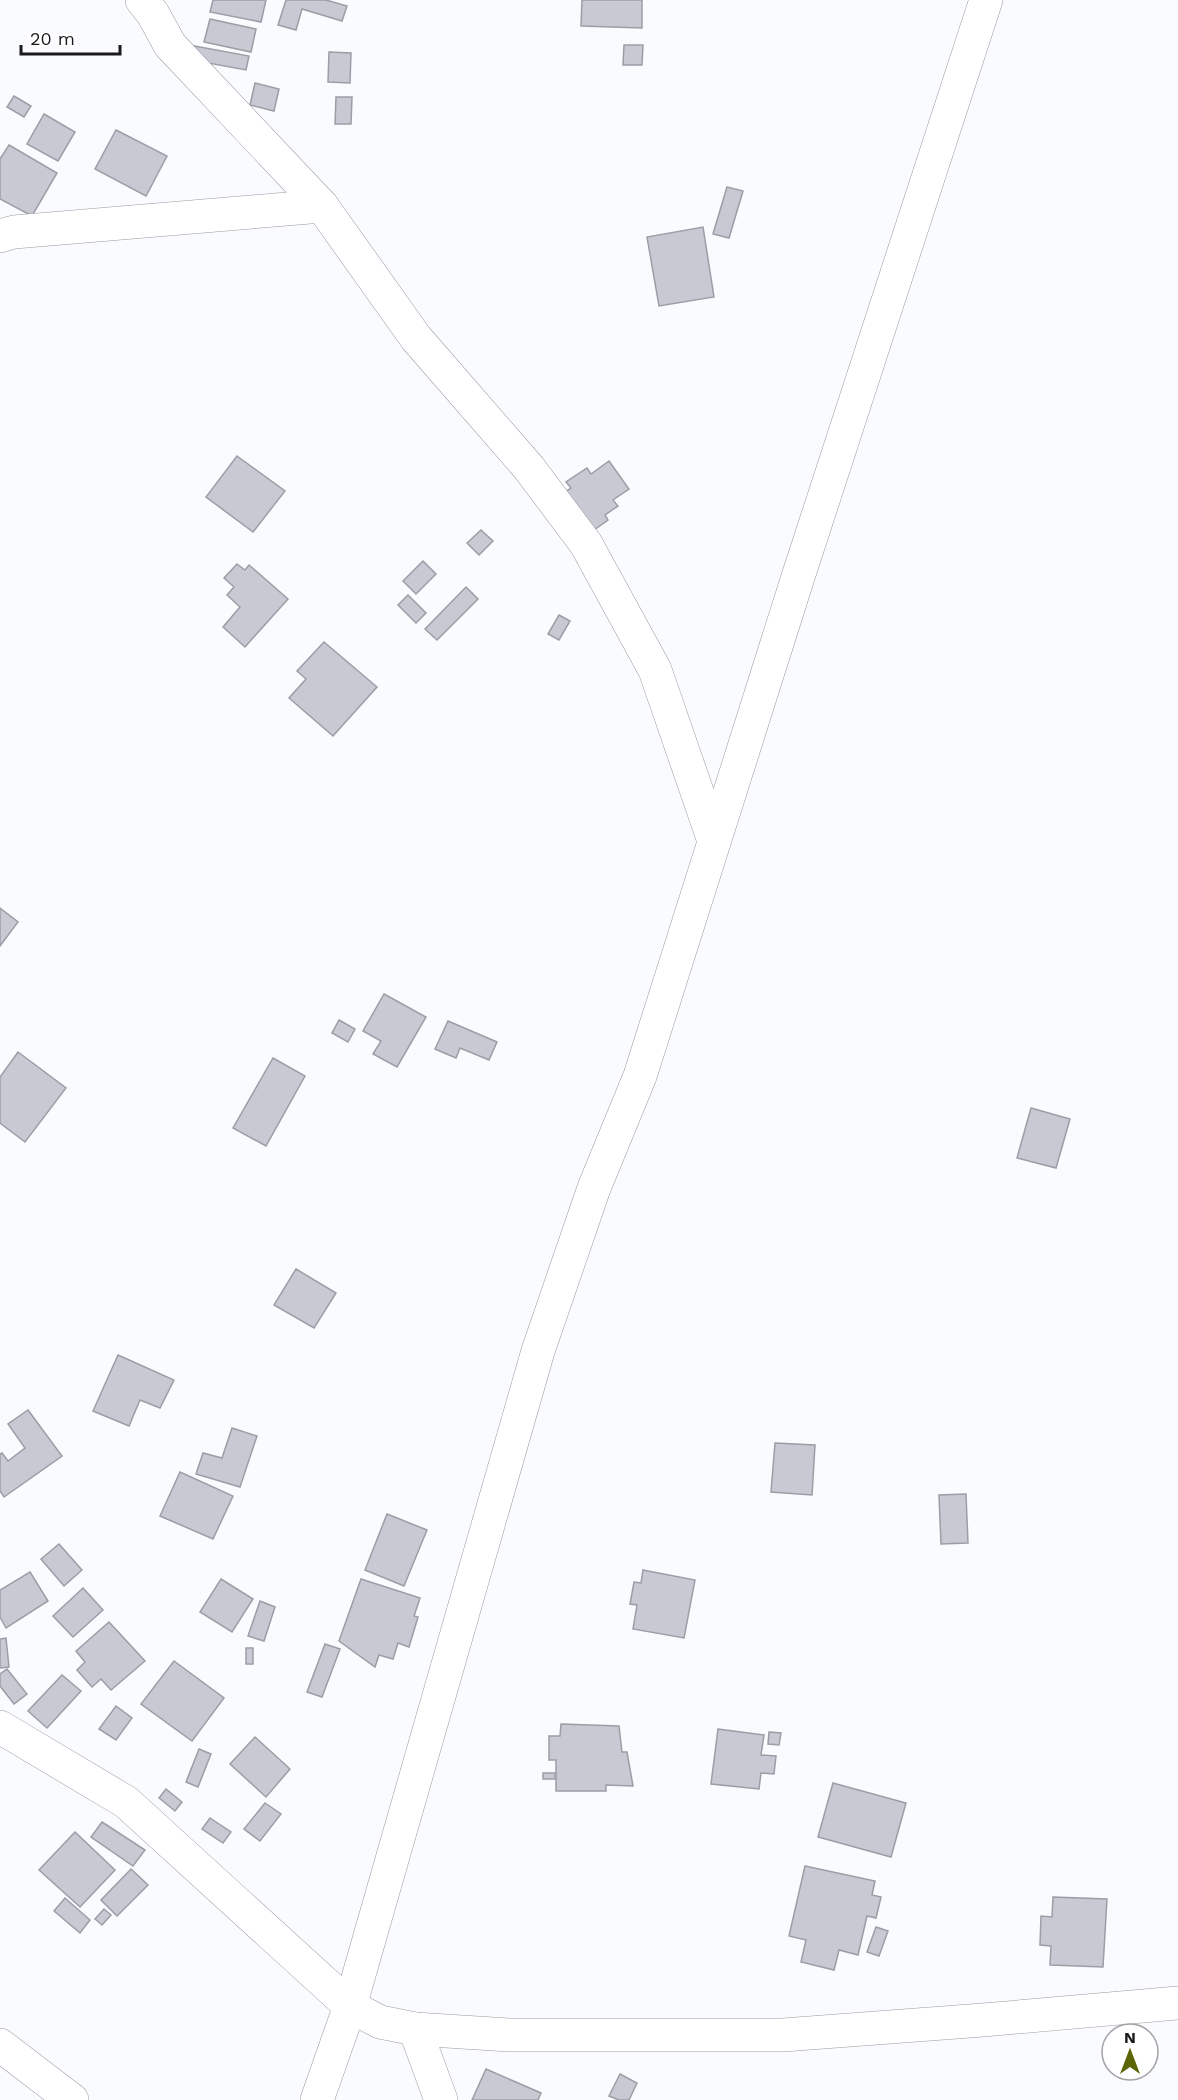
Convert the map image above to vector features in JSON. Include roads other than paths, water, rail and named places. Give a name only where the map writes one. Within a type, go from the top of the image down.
[{"type":"street","points":[[142,0],[153,14],[170,45],[322,206],[416,338],[529,468],[586,544],[655,670],[714,841]]},
{"type":"street","points":[[318,2100],[350,2006],[538,1351],[594,1188],[640,1076],[986,0]]},
{"type":"street","points":[[0,236],[14,232],[322,206]]},
{"type":"street","points":[[0,1726],[126,1802],[350,2006],[380,2022],[415,2029],[509,2035],[783,2035],[1178,2003]]},
{"type":"street","points":[[415,2029],[441,2100]]},
{"type":"street","points":[[0,2046],[72,2100]]}]
